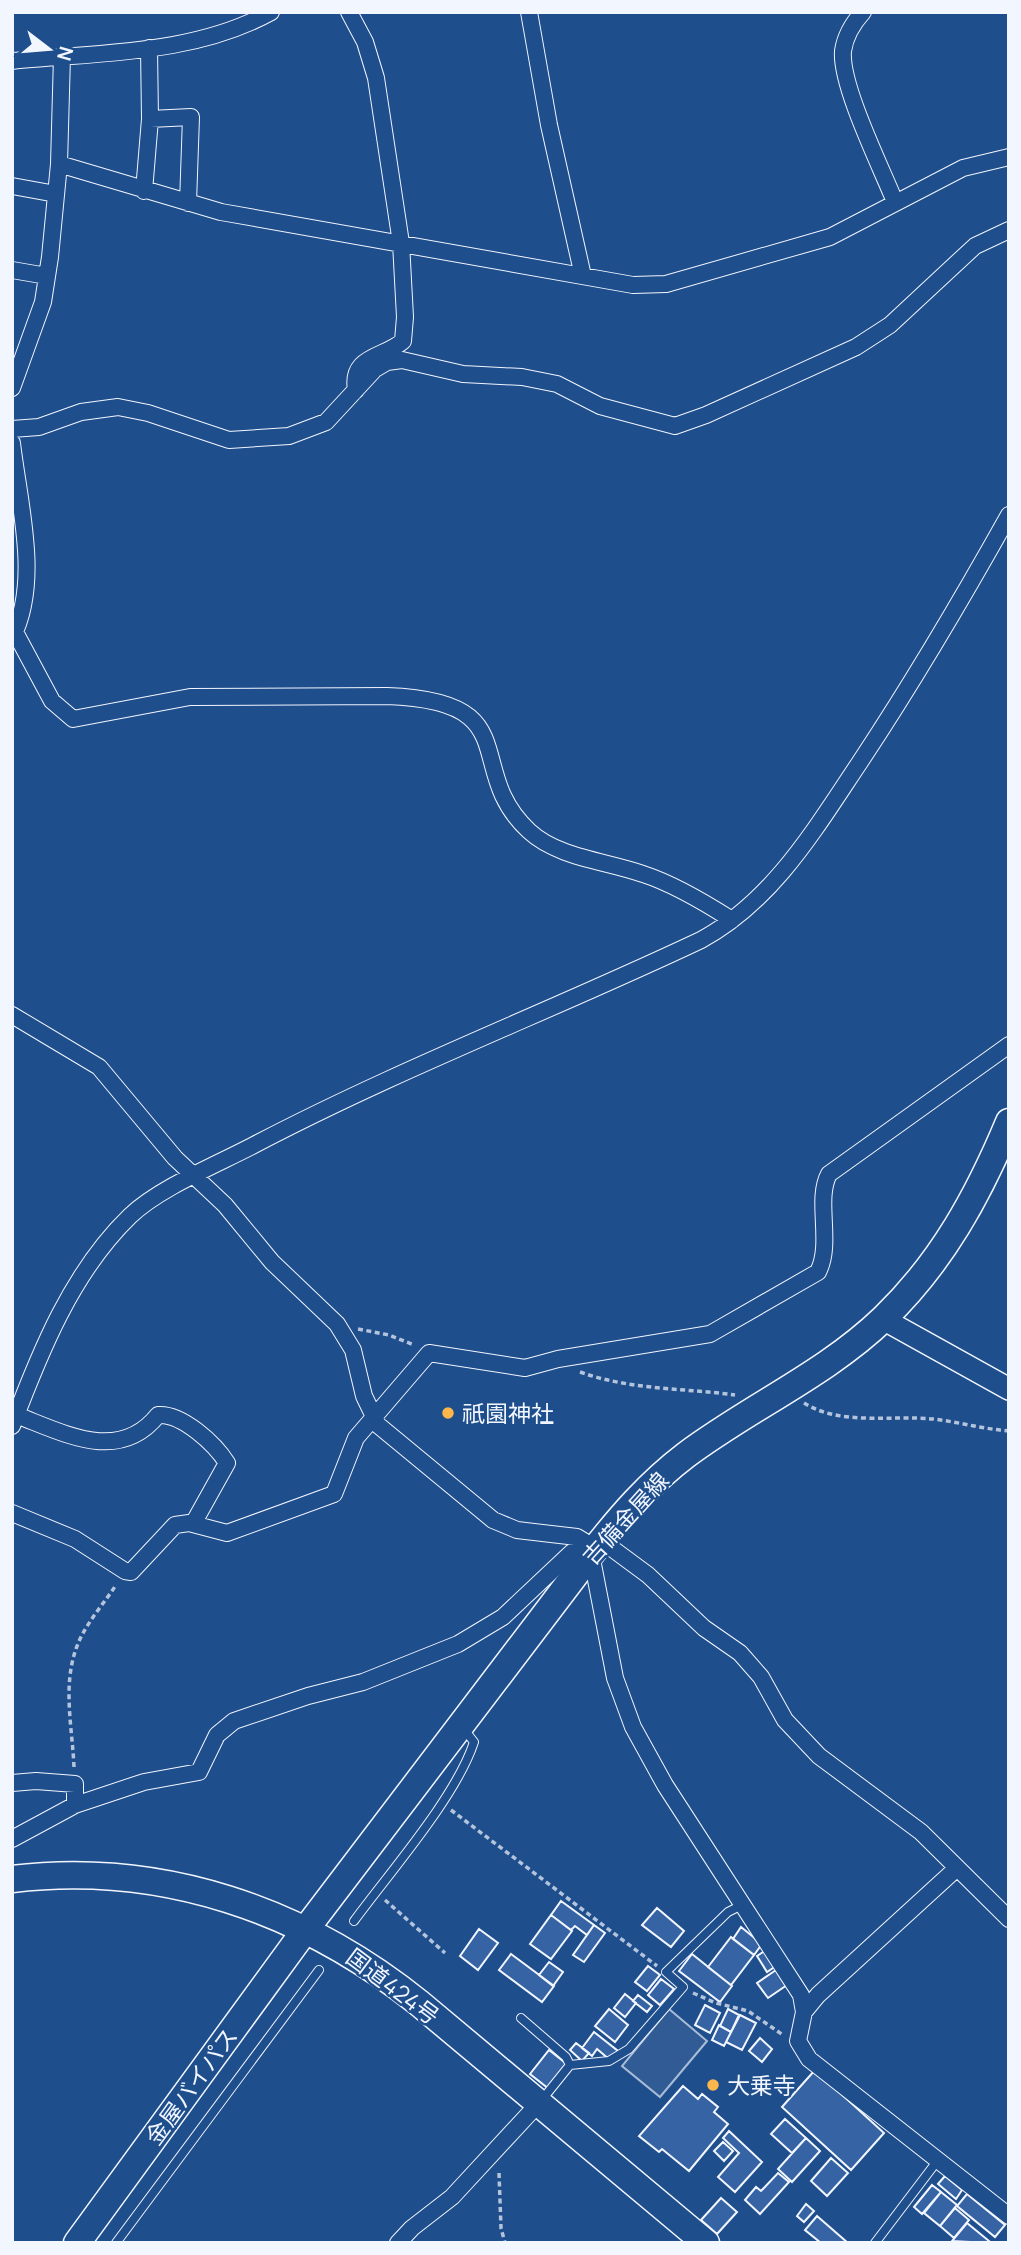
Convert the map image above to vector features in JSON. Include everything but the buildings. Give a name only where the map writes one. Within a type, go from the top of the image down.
[{"type":"main road","name":"吉備金屋線","points":[[306,1929],[462,1726],[594,1547],[640,1495],[672,1466],[842,1352],[883,1320],[933,1263],[956,1232],[980,1188],[1009,1122]]},
{"type":"main road","name":"国道424号","points":[[12,1879],[107,1876],[162,1882],[234,1901],[306,1929],[380,1972],[706,2243]]},
{"type":"main road","name":"金屋バイパス","points":[[77,2243],[306,1929]]},
{"type":"street","points":[[12,61],[149,48],[209,38],[271,12]]},
{"type":"street","points":[[349,12],[365,42],[376,78],[401,243],[405,317],[403,341],[370,357],[359,367],[355,380],[356,390]]},
{"type":"street","points":[[529,12],[549,125],[583,276]]},
{"type":"street","points":[[863,12],[850,30],[844,51],[846,77],[895,202]]},
{"type":"street","points":[[144,191],[150,119],[149,48]]},
{"type":"street","points":[[12,388],[43,302],[47,276],[59,164],[62,56]]},
{"type":"street","points":[[150,119],[191,117],[188,203]]},
{"type":"street","points":[[59,164],[221,212],[633,285],[666,284],[830,237],[963,168],[1009,157]]},
{"type":"street","points":[[12,186],[56,194]]},
{"type":"street","points":[[12,429],[39,427],[81,412],[118,407],[148,413],[229,440],[253,441],[289,436],[318,426],[334,415],[380,366],[402,360],[463,374],[522,377],[557,384],[600,406],[675,426],[706,415],[856,347],[890,325],[975,246],[1009,230]]},
{"type":"street","points":[[12,270],[47,276]]},
{"type":"street","points":[[12,443],[26,562],[25,604],[14,635],[52,701],[73,719],[190,697],[387,696],[414,697],[448,704],[462,711],[484,735],[503,792],[530,832],[561,849],[647,875],[709,905],[732,920]]},
{"type":"street","points":[[193,1524],[227,1463],[214,1448],[184,1425],[158,1415],[149,1427],[138,1433],[98,1443],[14,1421],[39,1354],[73,1291],[99,1252],[133,1213],[192,1177],[308,1116],[683,948],[732,920],[772,884],[805,845],[883,728],[1009,515]]},
{"type":"street","points":[[12,1015],[99,1068],[192,1177],[225,1205],[272,1262],[337,1324],[353,1350],[373,1420],[493,1520],[517,1530],[577,1537],[648,1575],[704,1628],[740,1653],[761,1677],[785,1720],[819,1756],[890,1807],[1009,1919]]},
{"type":"street","points":[[12,1513],[75,1539],[125,1571],[138,1567],[176,1525],[193,1524],[219,1532],[235,1531],[334,1494],[349,1449],[429,1353],[434,1351],[513,1368],[710,1334],[813,1276],[821,1266],[825,1229],[825,1185],[830,1174],[1009,1045]]},
{"type":"street","points":[[883,1320],[1009,1389]]},
{"type":"street","points":[[12,1839],[75,1805],[144,1782],[199,1772],[218,1735],[233,1721],[308,1696],[363,1682],[458,1644],[503,1617],[577,1548],[594,1547]]},
{"type":"street","points":[[594,1547],[615,1678],[633,1727],[665,1785],[801,1995],[804,2012],[798,2041],[809,2059],[1008,2213]]},
{"type":"street","points":[[12,1783],[36,1781],[75,1784],[75,1805]]},
{"type":"street","points":[[804,2012],[835,1979],[957,1868]]},
{"type":"street","points":[[398,2243],[412,2228],[452,2197],[539,2103]]},
{"type":"lane","points":[[354,1921],[441,1802],[474,1742],[462,1726]]},
{"type":"lane","points":[[539,2103],[570,2065],[609,2061],[629,2049],[683,1987],[666,1972],[729,1912],[744,1904]]},
{"type":"lane","points":[[116,2243],[319,1970]]},
{"type":"lane","points":[[522,2018],[566,2057],[570,2065]]},
{"type":"lane","points":[[875,2243],[938,2160]]},
{"type":"path","points":[[337,1324],[401,1339],[429,1353]]},
{"type":"path","points":[[545,1363],[600,1379],[646,1388],[779,1394],[822,1411],[931,1419],[1009,1431]]},
{"type":"path","points":[[75,1784],[67,1694],[70,1670],[81,1637],[125,1571]]},
{"type":"path","points":[[441,1802],[623,1943],[666,1972]]},
{"type":"path","points":[[376,1892],[445,1953]]},
{"type":"path","points":[[683,1987],[700,1998],[748,2011],[780,2034],[798,2041]]},
{"type":"path","points":[[501,2143],[501,2228],[505,2243]]},
{"type":"shaded area","points":[[669,2009],[707,2041],[660,2097],[622,2066]]},
{"type":"place","name":"祇園神社","points":[[448,1413]]},
{"type":"place","name":"大乗寺","points":[[713,2085]]}]
